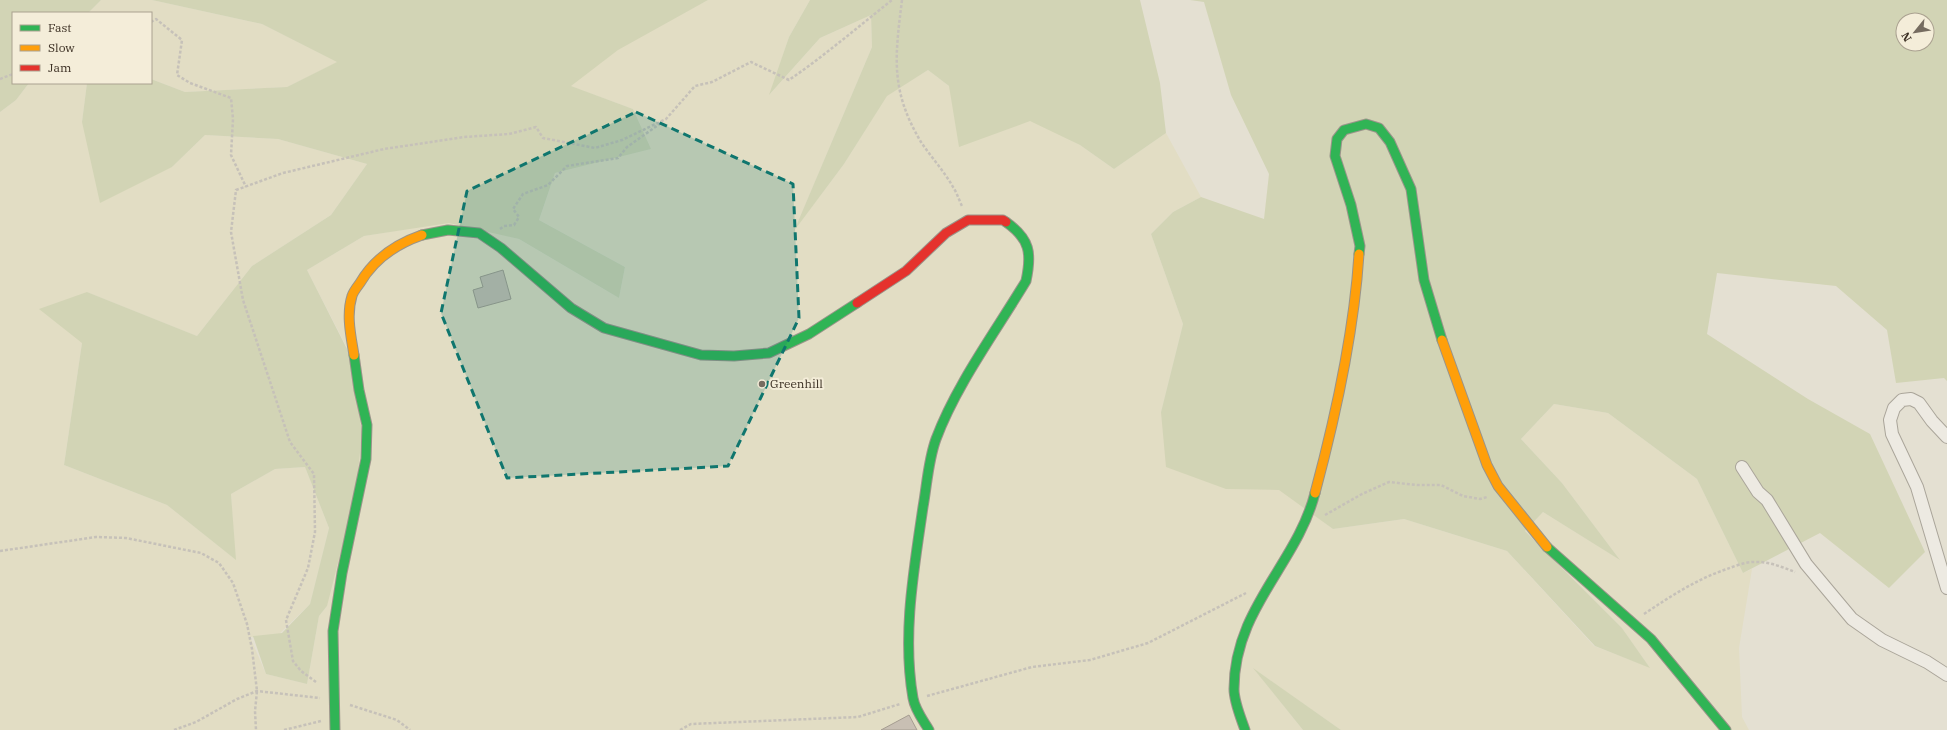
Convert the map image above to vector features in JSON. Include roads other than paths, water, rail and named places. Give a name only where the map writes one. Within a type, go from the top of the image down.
[{"type":"street","points":[[1245,730],[1234,690],[1237,655],[1249,618],[1302,528],[1314,499],[1331,434],[1357,293],[1360,246],[1351,204],[1335,156],[1337,139],[1344,130],[1366,124],[1379,128],[1390,142],[1411,189],[1424,280],[1436,325],[1487,465],[1502,492],[1543,542],[1651,639],[1726,730]]},
{"type":"street","points":[[335,730],[333,631],[342,573],[366,460],[367,425],[359,390],[350,322],[352,296],[364,274],[384,255],[405,241],[424,234],[448,230],[479,233],[537,277],[571,308],[604,328],[702,355],[734,356],[769,353],[809,334],[906,271],[946,233],[968,220],[1004,220],[1019,231],[1028,248],[1029,268],[1026,281],[974,364],[939,432],[930,463],[914,572],[910,629],[910,679],[913,700],[929,730]]},
{"type":"street","points":[[1947,437],[1932,421],[1919,402],[1911,399],[1902,400],[1894,408],[1890,420],[1892,434],[1917,487],[1947,588]]},
{"type":"street","points":[[1742,467],[1758,492],[1767,500],[1806,564],[1852,619],[1882,640],[1927,662],[1947,675]]},
{"type":"place","name":"Greenhill","points":[[762,384]]}]
